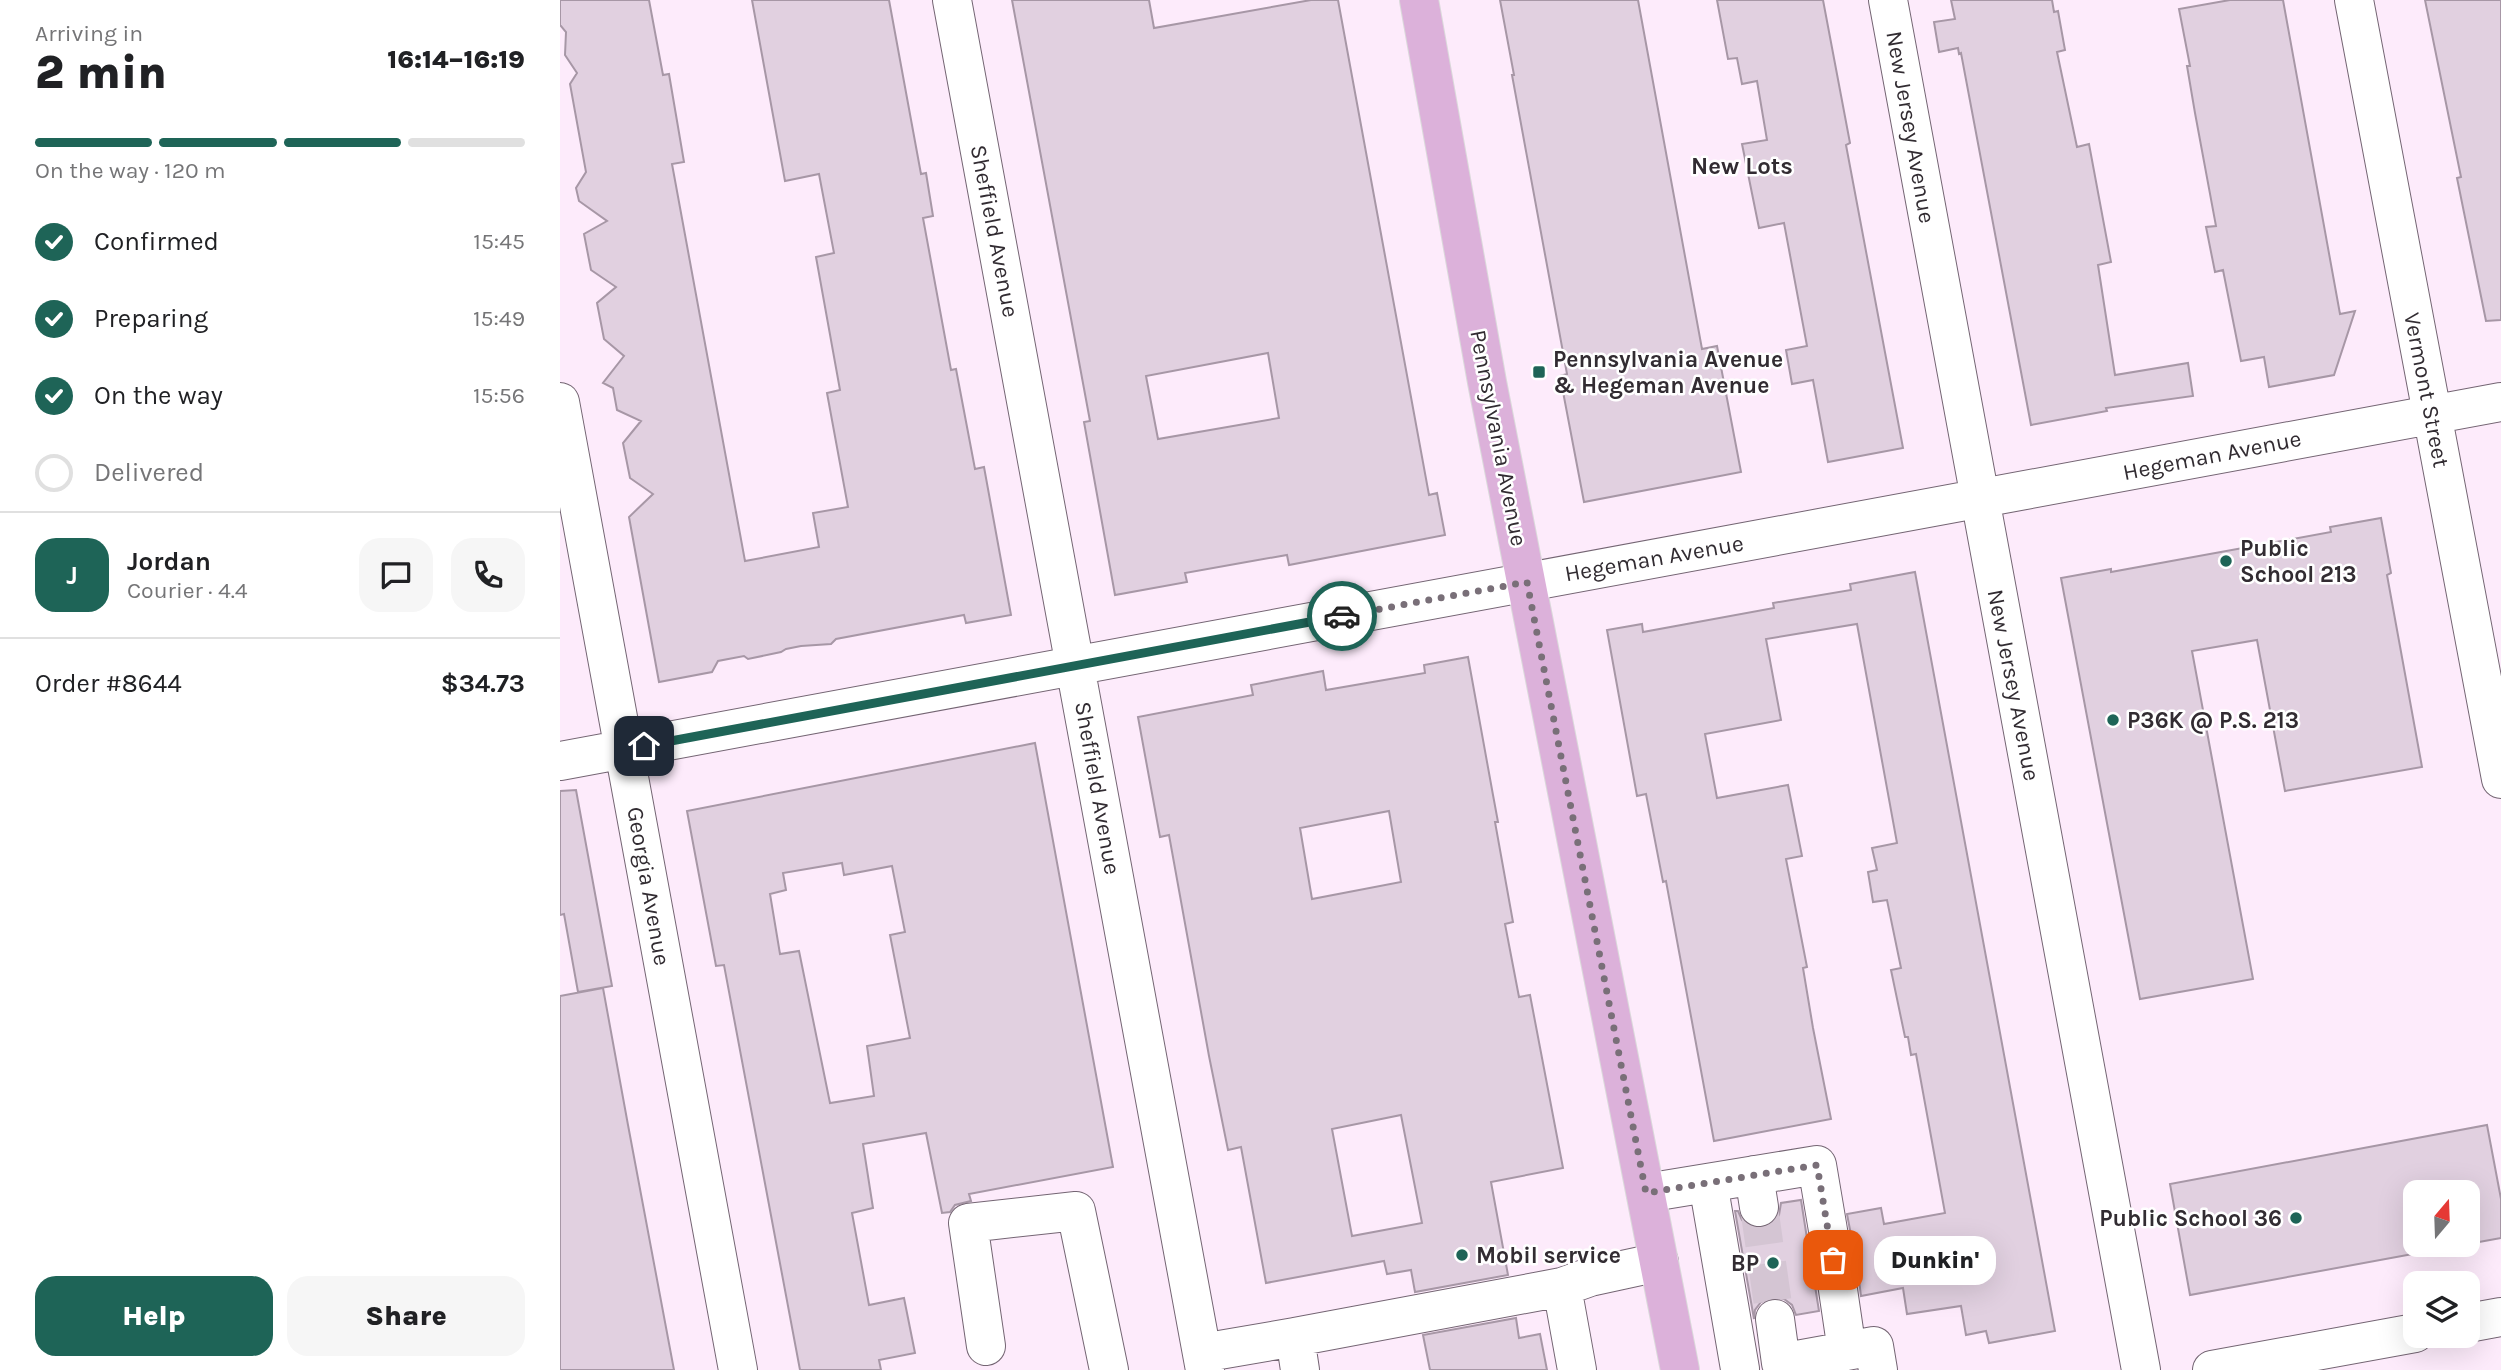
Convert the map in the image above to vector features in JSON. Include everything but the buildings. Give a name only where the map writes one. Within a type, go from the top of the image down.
[{"type":"main road","name":"Pennsylvania Avenue","points":[[1419,0],[1487,382],[1680,1370]]},
{"type":"street","name":"Sheffield Avenue","points":[[952,0],[1203,1362]]},
{"type":"street","name":"New Jersey Avenue","points":[[1888,0],[2141,1370]]},
{"type":"street","name":"Vermont Street","points":[[2354,0],[2501,779]]},
{"type":"street","name":"Georgia Avenue","points":[[560,402],[738,1370]]},
{"type":"street","name":"Hegeman Avenue","points":[[560,761],[2501,402]]},
{"type":"street","points":[[1646,1193],[1709,1183],[1756,1191],[1817,1165],[1835,1272],[1862,1360],[1737,1370],[1709,1183]]},
{"type":"street","points":[[986,1346],[968,1223],[1076,1211],[1110,1370]]},
{"type":"street","points":[[1203,1362],[1298,1354],[1562,1287],[1658,1259],[1718,1247]]},
{"type":"street","points":[[1562,1287],[1577,1370]]},
{"type":"street","points":[[2480,1321],[2501,1317]]},
{"type":"street","points":[[1775,1319],[1792,1364]]},
{"type":"street","points":[[2212,1370],[2403,1334]]},
{"type":"tunnel","points":[[1759,1207],[1775,1319]]},
{"type":"way so far","points":[[1342,616],[1527,582],[1646,1193],[1817,1165],[1833,1260]]},
{"type":"place","name":"Pennsylvania Avenue & Hegeman Avenue","points":[[1539,372]]},
{"type":"place","name":"Public School 213","points":[[2226,561]]},
{"type":"place","name":"P36K @ P.S. 213","points":[[2113,720]]},
{"type":"place","name":"Public School 36","points":[[2296,1218]]},
{"type":"place","name":"Mobil service","points":[[1462,1255]]},
{"type":"place","name":"Dunkin'","points":[[1833,1260]]},
{"type":"place","name":"BP","points":[[1773,1263]]},
{"type":"district","name":"New Lots","points":[[1742,166]]},
{"type":"route","points":[[644,746],[1342,616]]}]
